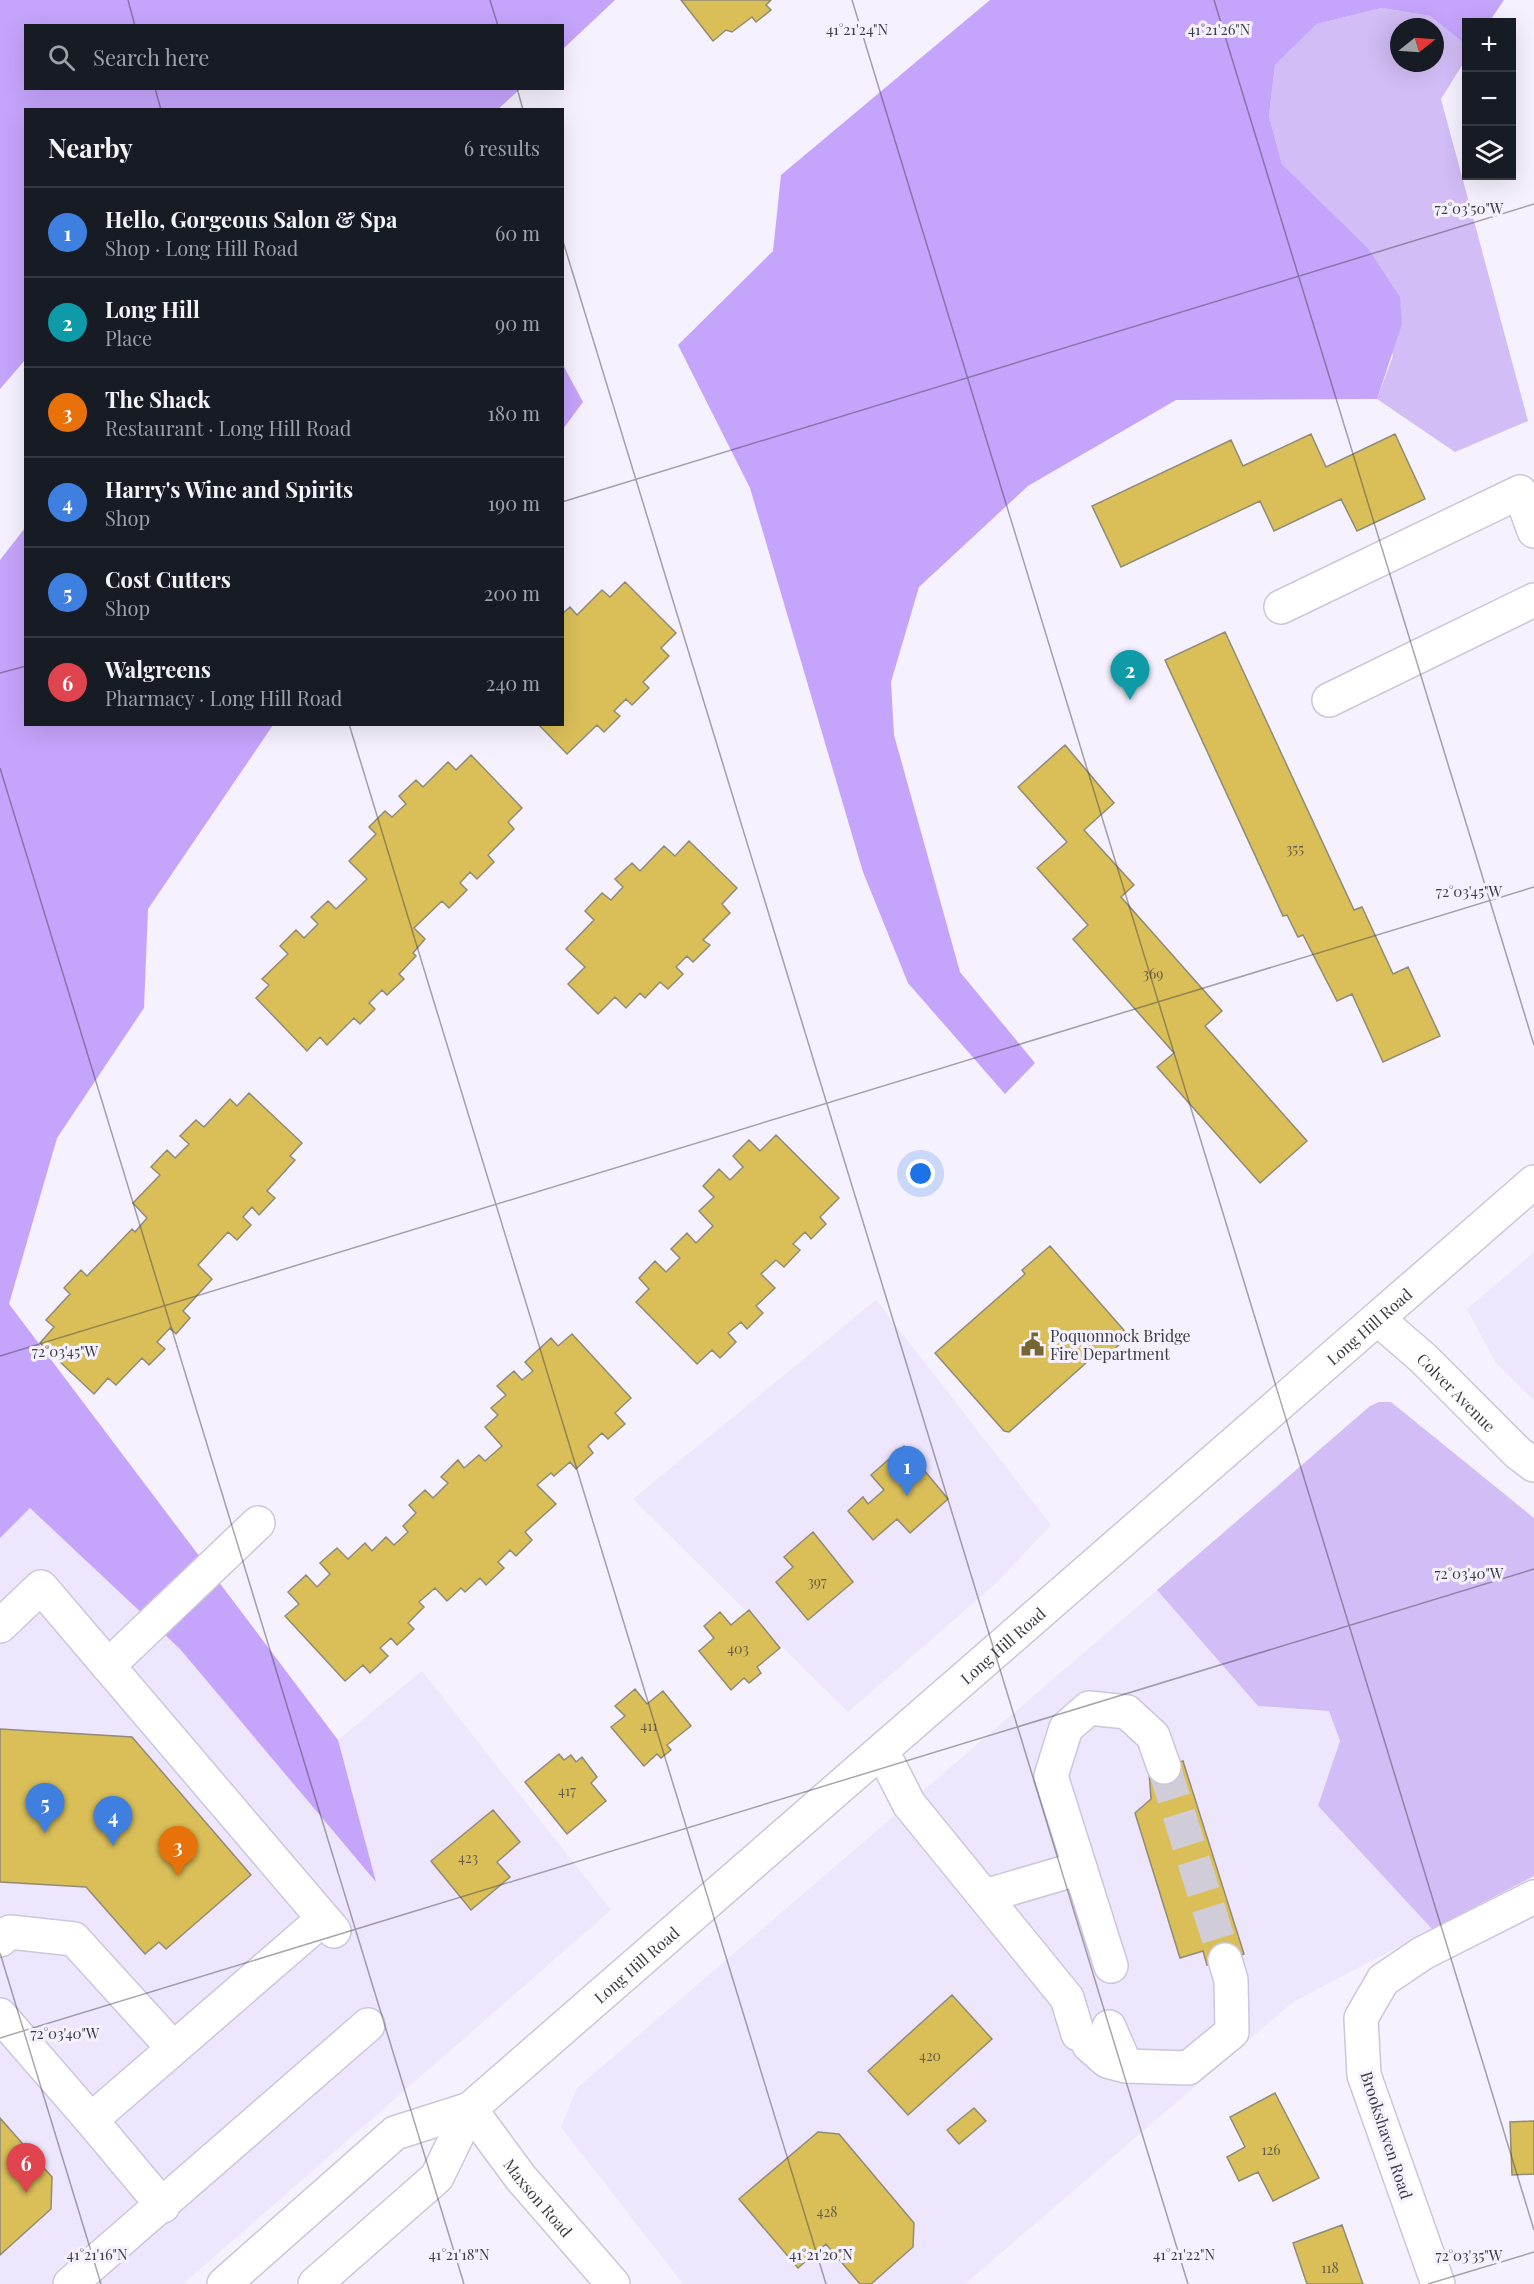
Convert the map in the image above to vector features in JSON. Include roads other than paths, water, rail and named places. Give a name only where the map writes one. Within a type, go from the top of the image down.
[{"type":"main road","points":[[1281,607],[1520,492],[1534,531]]},
{"type":"main road","points":[[1329,700],[1534,600]]},
{"type":"main road","name":"Long Hill Road","points":[[224,2284],[395,2133],[470,2109],[1379,1320],[1534,1182]]},
{"type":"main road","name":"Colver Avenue","points":[[1379,1320],[1423,1358],[1518,1453],[1534,1466]]},
{"type":"main road","points":[[108,1666],[258,1523]]},
{"type":"main road","points":[[0,1626],[41,1587],[328,1925],[173,2048],[91,2120]]},
{"type":"main road","points":[[1111,1966],[1051,1776],[1066,1728],[1089,1708],[1127,1712],[1153,1736],[1164,1767]]},
{"type":"main road","points":[[882,1751],[909,1804],[1093,2030],[1107,2061],[1126,2066],[1188,2068],[1232,2032],[1232,1980],[1225,1960]]},
{"type":"main road","points":[[985,1896],[1080,1868]]},
{"type":"main road","name":"Brookshaven Road","points":[[1438,2284],[1364,2075],[1360,2018],[1383,1980],[1423,1953],[1534,1897]]},
{"type":"main road","points":[[0,1940],[10,1932],[74,1939],[173,2048]]},
{"type":"main road","points":[[0,2015],[163,2206]]},
{"type":"main road","points":[[70,2284],[163,2206],[368,2025]]},
{"type":"main road","name":"Long Hill Road","points":[[315,2284],[438,2177],[470,2109]]},
{"type":"main road","name":"Maxson Road","points":[[470,2109],[521,2178],[613,2284]]},
{"type":"tunnel","points":[[1164,1767],[1225,1960]]},
{"type":"place","name":"Long Hill","points":[[1130,700]]},
{"type":"place","name":"Poquonnock Bridge Fire Department","points":[[1032,1344]]},
{"type":"place","name":"Hello, Gorgeous Salon & Spa","points":[[907,1496]]},
{"type":"place","name":"Cost Cutters","points":[[45,1833]]},
{"type":"place","name":"Harry's Wine and Spirits","points":[[113,1846]]},
{"type":"place","name":"The Shack","points":[[178,1876]]},
{"type":"place","name":"Walgreens","points":[[26,2193]]}]
